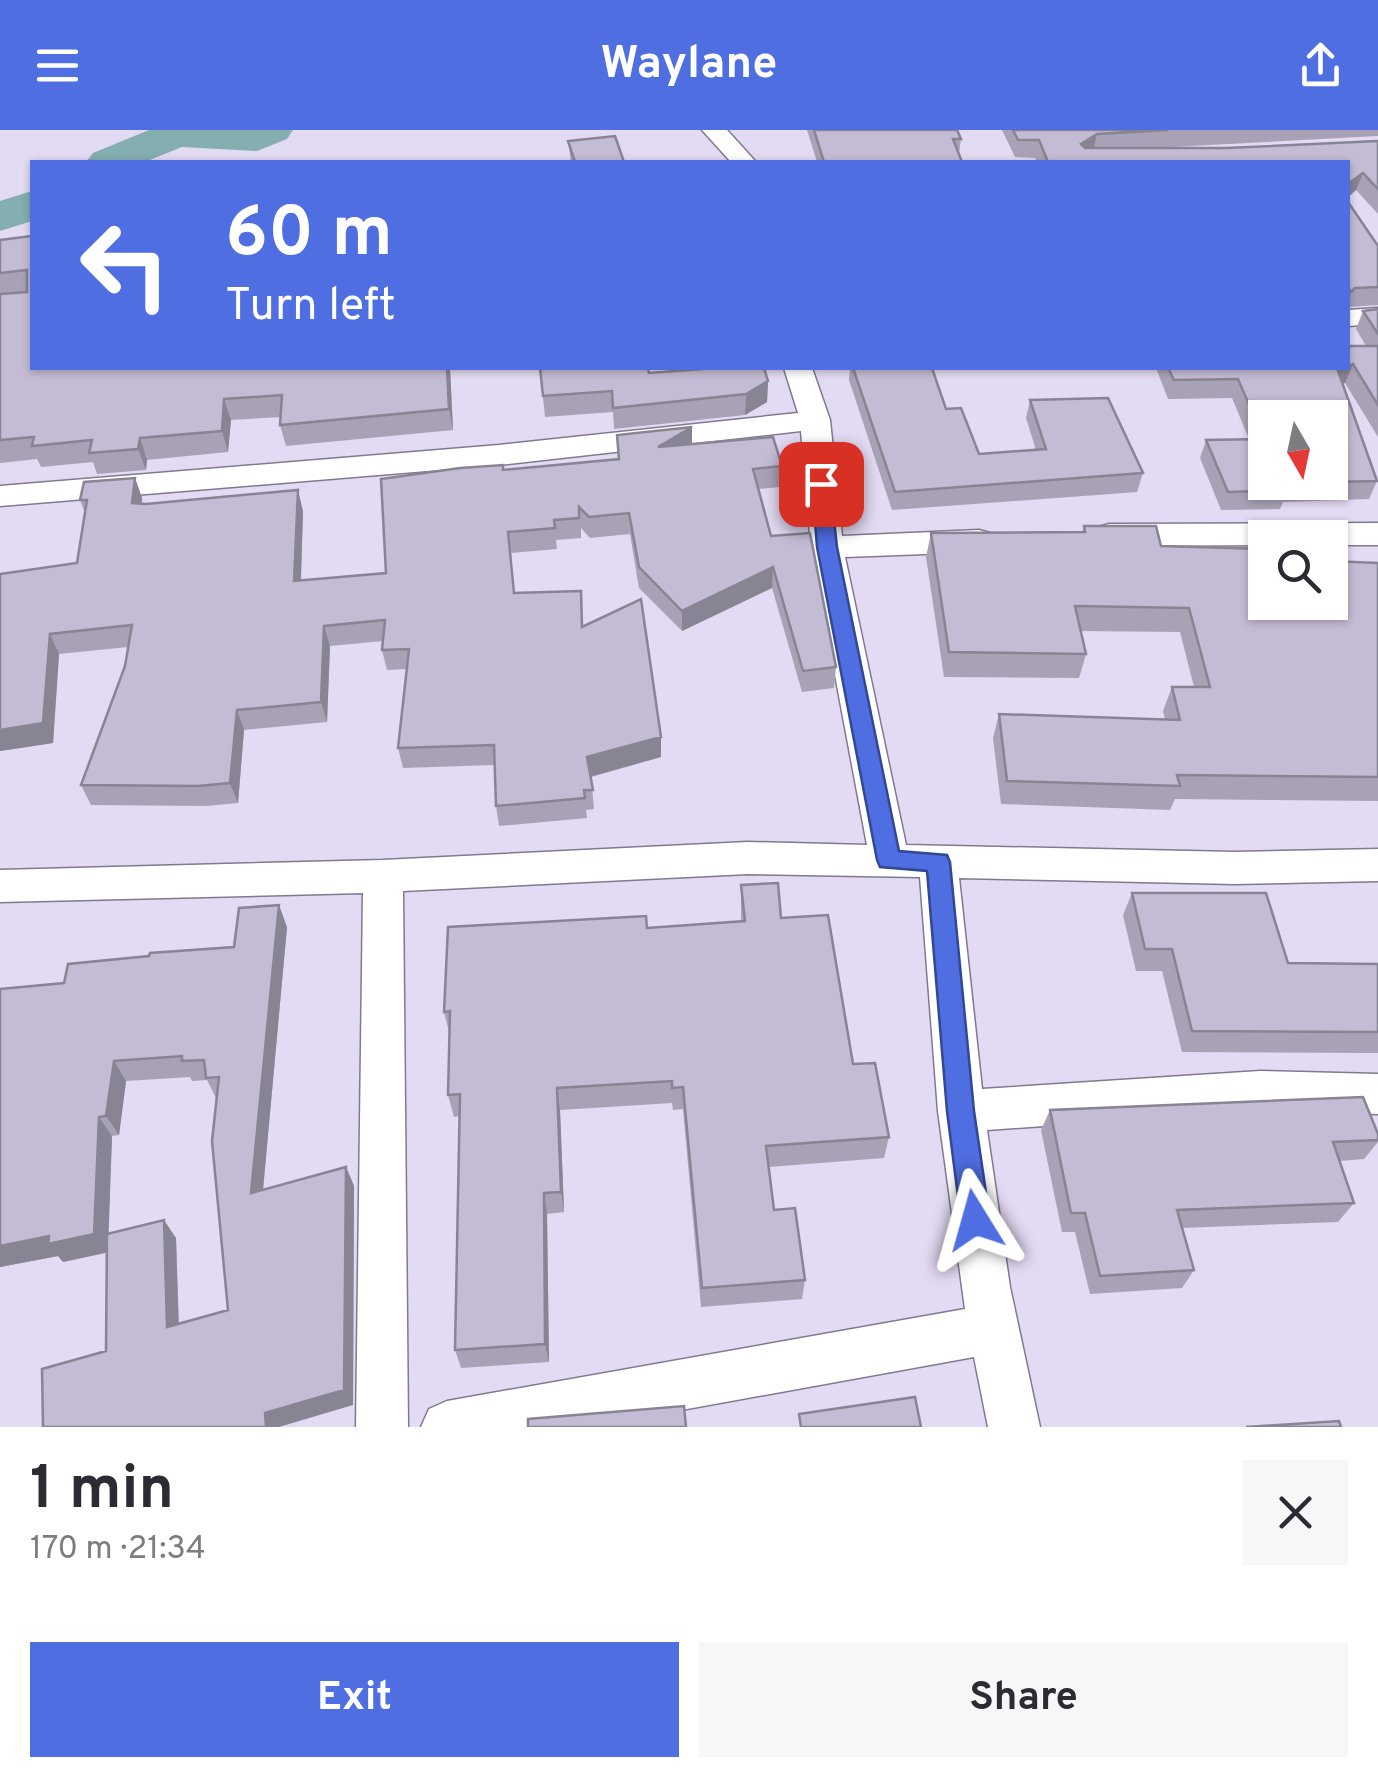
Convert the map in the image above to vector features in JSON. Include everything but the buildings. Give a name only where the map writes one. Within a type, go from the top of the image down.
[{"type":"street","points":[[714,130],[742,160]]},
{"type":"street","points":[[1350,318],[1378,316]]},
{"type":"street","points":[[799,370],[815,420],[827,547],[888,860]]},
{"type":"street","points":[[0,496],[499,455],[815,420]]},
{"type":"street","points":[[1076,537],[1378,534]]},
{"type":"street","points":[[827,547],[1018,539]]},
{"type":"street","points":[[0,886],[383,876],[748,858],[1236,868],[1378,865]]},
{"type":"street","points":[[938,862],[960,1111],[990,1328],[1014,1427]]},
{"type":"street","points":[[382,1427],[383,876]]},
{"type":"street","points":[[960,1111],[1260,1091],[1378,1094]]},
{"type":"street","points":[[458,1426],[990,1328]]},
{"type":"waterway","points":[[113,160],[177,134],[257,138],[272,130]]},
{"type":"waterway","points":[[0,217],[30,206]]},
{"type":"route","points":[[821,484],[827,547],[888,860],[938,862],[960,1111],[975,1220]]}]
